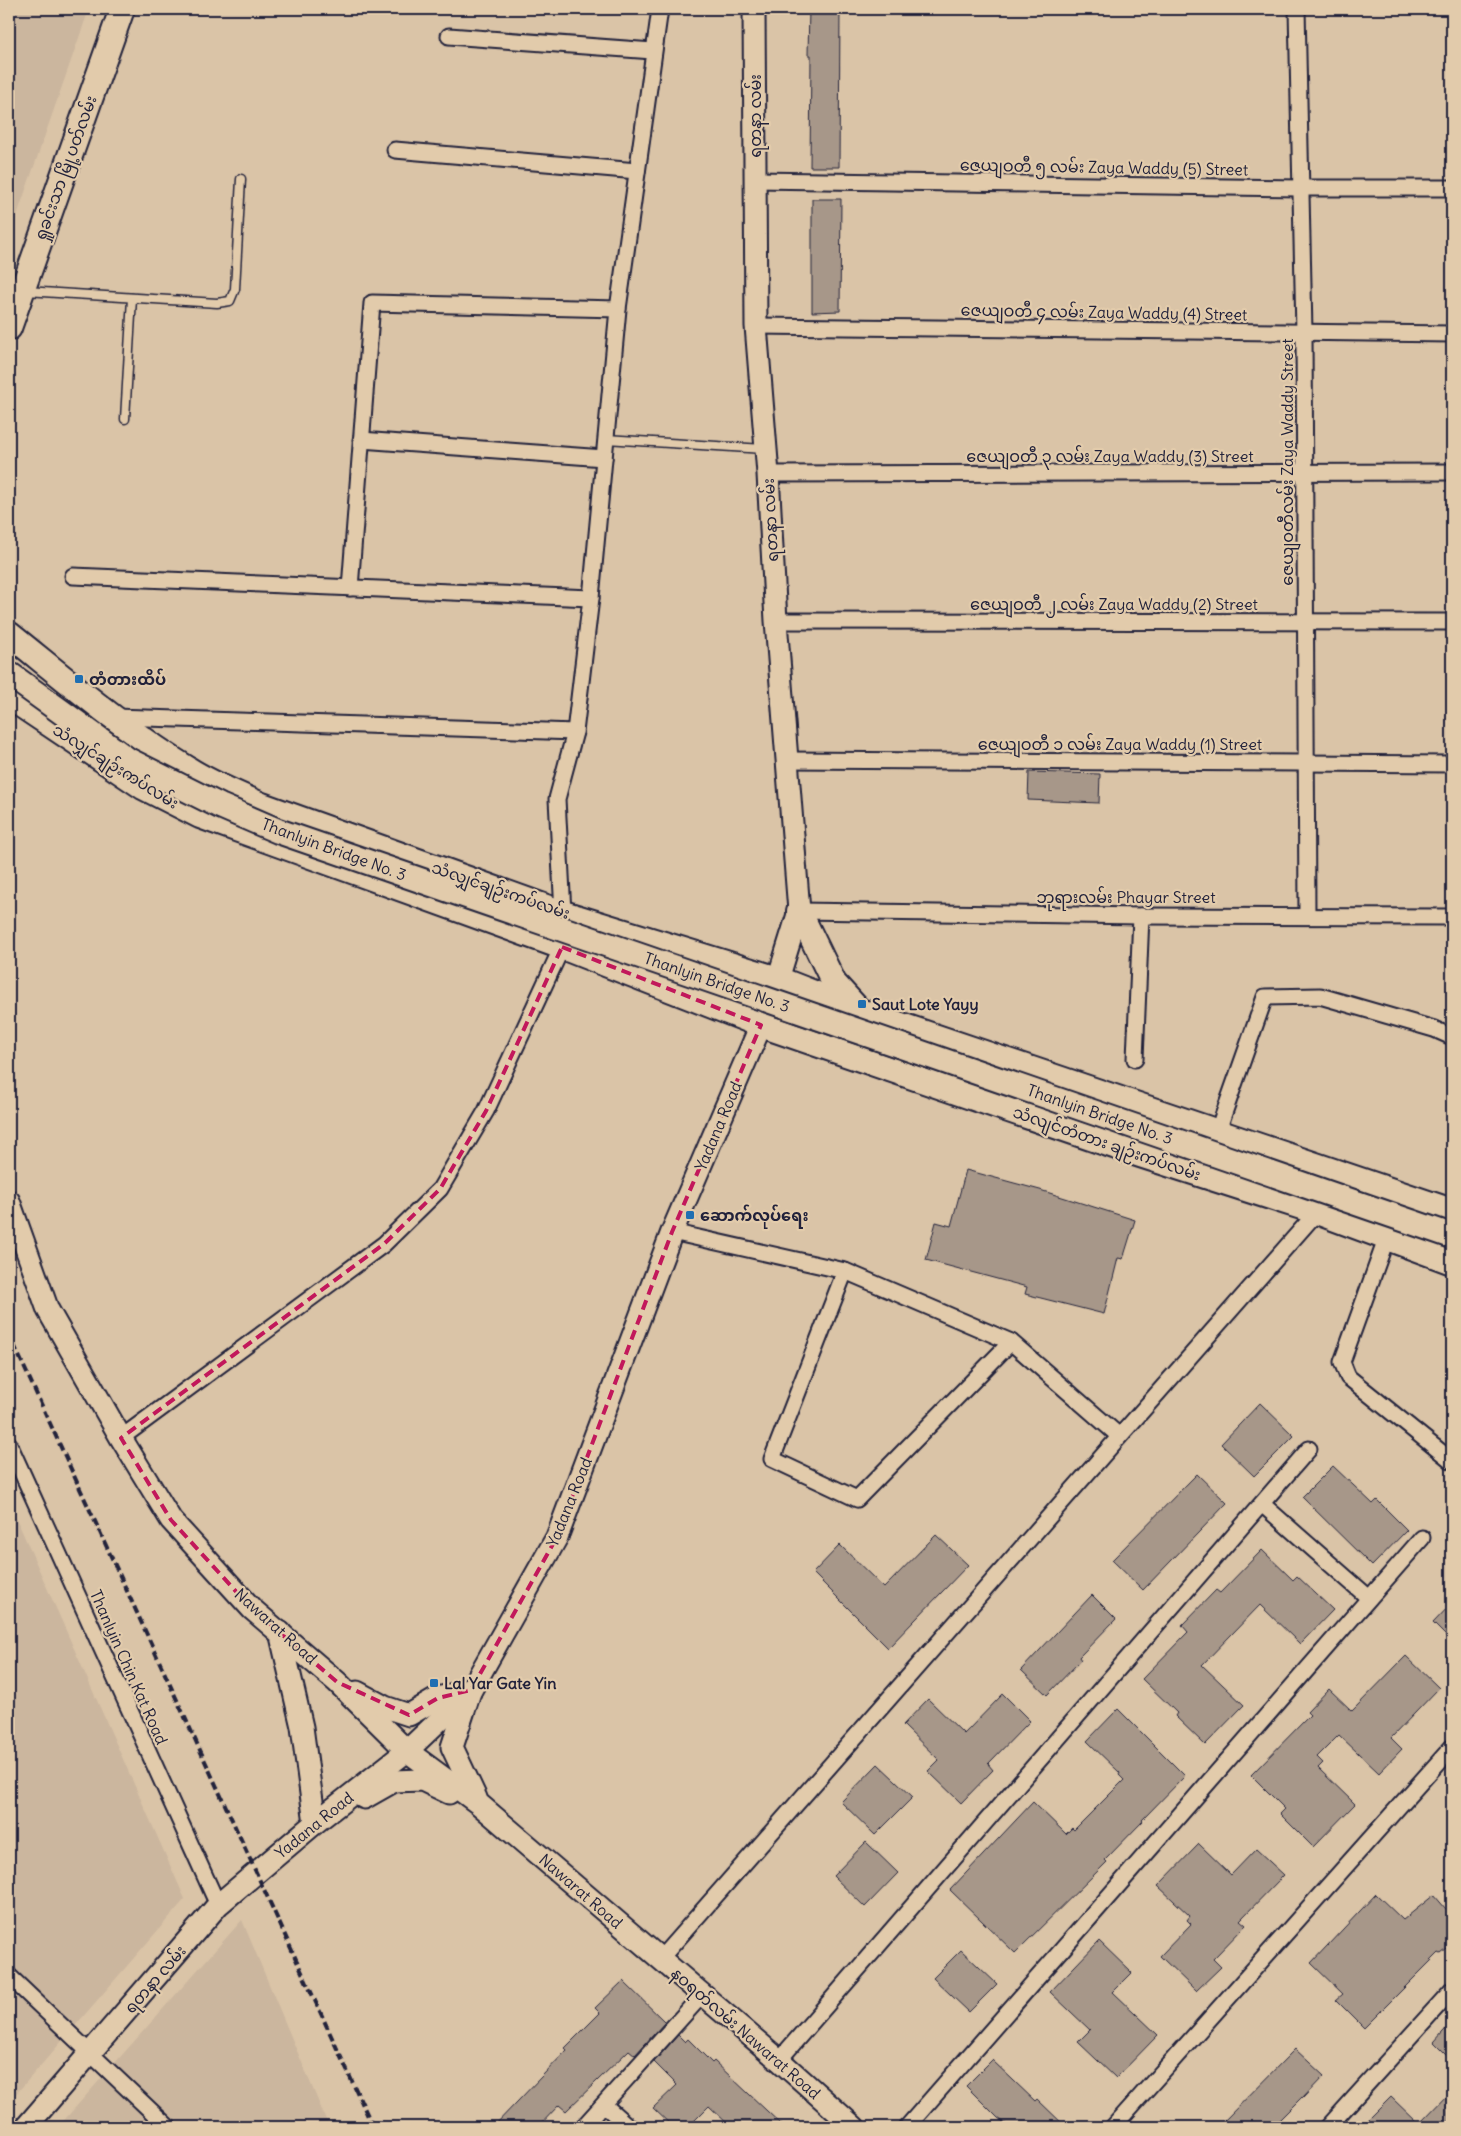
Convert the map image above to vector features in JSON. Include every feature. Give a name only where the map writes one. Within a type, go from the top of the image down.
[{"type":"main road","name":"ရှုခင်းသာ မြို့ပတ်လမ်း","points":[[9,328],[122,9]]},
{"type":"main road","name":"ရတနာ လမ်း","points":[[754,9],[756,326],[768,474],[776,621],[799,910],[778,979],[761,1025]]},
{"type":"main road","name":"သံလျှင်ချဉ်းကပ်လမ်း","points":[[9,634],[111,717],[193,772],[254,802],[563,913],[778,979]]},
{"type":"main road","name":"Thanlyin Bridge No. 3","points":[[9,674],[128,760],[220,806],[278,831],[1452,1236]]},
{"type":"main road","name":"သံလျှင်ချဉ်းကပ်လမ်း","points":[[9,697],[144,787],[200,816],[562,947],[761,1025]]},
{"type":"main road","points":[[799,910],[834,983],[860,1011]]},
{"type":"main road","points":[[778,979],[860,1011],[1452,1211]]},
{"type":"main road","name":"သံလျင်တံတား ချဉ်းကပ်လမ်း","points":[[761,1025],[1316,1212],[1452,1262]]},
{"type":"main road","name":"Yadana Road","points":[[218,1905],[315,1823],[407,1751],[471,1690],[557,1537],[672,1232],[761,1025]]},
{"type":"main road","points":[[1140,1154],[1155,1111]]},
{"type":"main road","name":"Nawarat Road","points":[[9,1201],[48,1310],[121,1438],[171,1520],[252,1609],[337,1682],[407,1751],[479,1804],[660,1959]]},
{"type":"main road","points":[[280,1632],[302,1726],[315,1823],[394,1781],[422,1780],[446,1792],[479,1804]]},
{"type":"main road","points":[[337,1682],[385,1707],[409,1715],[438,1698],[471,1690]]},
{"type":"main road","points":[[471,1690],[452,1748],[479,1804]]},
{"type":"main road","name":"ရတနာ လမ်း","points":[[92,2053],[218,1905]]},
{"type":"main road","name":"နဝရတ်လမ်း Nawarat Road","points":[[660,1959],[779,2060],[854,2127]]},
{"type":"main road","points":[[26,2127],[92,2053]]},
{"type":"street","points":[[121,1438],[384,1244],[440,1189],[486,1111],[562,947],[563,913],[557,799],[575,732],[591,598],[618,309],[660,9]]},
{"type":"street","name":"ဇေယျဝတီလမ်း Zaya Waddy Street","points":[[1297,9],[1304,332],[1307,915]]},
{"type":"street","points":[[449,36],[654,51]]},
{"type":"street","points":[[395,150],[637,171]]},
{"type":"street","name":"ဇေယျဝတီ ၅ လမ်း Zaya Waddy (5) Street","points":[[755,180],[1301,188],[1452,188]]},
{"type":"street","points":[[350,588],[372,303],[618,309]]},
{"type":"street","name":"ဇေယျဝတီ ၄ လမ်း Zaya Waddy (4) Street","points":[[756,326],[1452,334]]},
{"type":"street","points":[[361,440],[604,458]]},
{"type":"street","name":"ဇေယျဝတီ ၃ လမ်း Zaya Waddy (3) Street","points":[[768,474],[1452,472]]},
{"type":"street","points":[[73,576],[591,598]]},
{"type":"street","name":"ဇေယျဝတီ ၂ လမ်း Zaya Waddy (2) Street","points":[[776,621],[1452,622]]},
{"type":"street","points":[[111,717],[575,732]]},
{"type":"street","name":"ဇေယျဝတီ ၁ လမ်း Zaya Waddy (1) Street","points":[[788,760],[1452,764]]},
{"type":"street","name":"ဘုရားလမ်း Phayar Street","points":[[799,910],[1141,916],[1307,915],[1452,917]]},
{"type":"street","points":[[1135,1059],[1141,916]]},
{"type":"street","points":[[1217,1133],[1265,997],[1320,996],[1434,1029],[1452,1037]]},
{"type":"street","points":[[660,1959],[1316,1212]]},
{"type":"street","points":[[672,1232],[845,1271],[1011,1342],[1118,1436]]},
{"type":"street","points":[[1387,1237],[1342,1362],[1348,1376],[1452,1461]]},
{"type":"street","points":[[845,1271],[772,1459],[858,1499],[1011,1342]]},
{"type":"street","name":"Thanlyin Chin Kat Road","points":[[9,1444],[218,1905]]},
{"type":"street","points":[[779,2060],[1310,1449]]},
{"type":"street","points":[[1262,1504],[1369,1598]]},
{"type":"street","points":[[908,2127],[1422,1538]]},
{"type":"street","points":[[1113,2127],[1452,1747]]},
{"type":"street","points":[[9,1976],[168,2127]]},
{"type":"street","points":[[1328,2127],[1452,1990]]},
{"type":"street","points":[[583,2127],[702,1995]]},
{"type":"street","points":[[604,2105],[629,2127]]},
{"type":"lane","points":[[22,290],[217,303],[230,301],[235,289],[241,180]]},
{"type":"lane","points":[[125,419],[132,298]]},
{"type":"lane","points":[[606,439],[766,450]]},
{"type":"highlighted area","points":[[562,947],[761,1025],[672,1232],[557,1537],[471,1690],[438,1698],[409,1715],[337,1682],[252,1609],[171,1520],[121,1438],[384,1244],[440,1189],[486,1111]]},
{"type":"shaded area","points":[[9,9],[89,9],[9,238]]},
{"type":"shaded area","points":[[9,1502],[185,1899],[9,2102]]},
{"type":"shaded area","points":[[242,1920],[329,2127],[58,2127]]},
{"type":"building","points":[[809,9],[840,9],[839,167],[810,167],[811,55],[808,55]]},
{"type":"building","points":[[812,199],[841,199],[840,311],[812,312]]},
{"type":"building","points":[[1029,772],[1100,774],[1099,803],[1028,800]]},
{"type":"building","points":[[966,1170],[1040,1190],[1135,1220],[1123,1259],[1118,1258],[1104,1314],[1025,1294],[1027,1287],[926,1260],[936,1222],[951,1226]]},
{"type":"building","points":[[1260,1403],[1294,1436],[1254,1476],[1221,1444]]},
{"type":"building","points":[[1333,1466],[1373,1504],[1377,1500],[1407,1530],[1372,1566],[1302,1497]]},
{"type":"building","points":[[1197,1474],[1227,1503],[1143,1590],[1112,1560]]},
{"type":"building","points":[[936,1535],[968,1565],[888,1648],[813,1573],[840,1545],[884,1588]]},
{"type":"building","points":[[1262,1550],[1293,1580],[1297,1576],[1333,1610],[1300,1644],[1260,1605],[1202,1665],[1244,1705],[1205,1745],[1175,1716],[1177,1713],[1142,1679],[1188,1632],[1182,1625],[1216,1590],[1220,1593]]},
{"type":"building","points":[[1092,1595],[1116,1619],[1079,1657],[1081,1660],[1047,1695],[1021,1670]]},
{"type":"building","points":[[1452,1603],[1452,1642],[1433,1623]]},
{"type":"building","points":[[1406,1656],[1439,1688],[1391,1738],[1402,1749],[1379,1773],[1339,1735],[1317,1757],[1323,1763],[1318,1768],[1355,1804],[1313,1847],[1280,1814],[1285,1809],[1251,1775],[1310,1715],[1307,1712],[1329,1689],[1352,1711]]},
{"type":"building","points":[[1003,1694],[1030,1721],[988,1764],[993,1770],[961,1803],[928,1771],[939,1760],[903,1725],[928,1699],[964,1734]]},
{"type":"building","points":[[1118,1709],[1185,1776],[1105,1860],[1107,1862],[1015,1953],[950,1890],[1033,1802],[1066,1834],[1072,1828],[1074,1830],[1124,1780],[1119,1775],[1120,1773],[1087,1741]]},
{"type":"building","points":[[878,1764],[913,1797],[875,1835],[841,1802]]},
{"type":"building","points":[[866,1842],[898,1873],[865,1907],[833,1876]]},
{"type":"building","points":[[1199,1844],[1231,1875],[1256,1849],[1284,1875],[1240,1920],[1246,1925],[1213,1959],[1221,1967],[1196,1991],[1160,1956],[1191,1924],[1187,1920],[1190,1916],[1158,1886]]},
{"type":"building","points":[[1376,1894],[1403,1920],[1434,1895],[1452,1916],[1452,1945],[1441,1954],[1439,1953],[1364,2028],[1336,2000],[1343,1994],[1311,1963]]},
{"type":"building","points":[[1099,1941],[1132,1973],[1113,1992],[1158,2035],[1116,2078],[1078,2042],[1090,2030],[1050,1992]]},
{"type":"building","points":[[961,1950],[997,1984],[969,2012],[933,1978]]},
{"type":"building","points":[[623,1981],[665,2022],[635,2055],[629,2050],[566,2111],[559,2105],[538,2127],[493,2127],[567,2050],[565,2048],[600,2013],[595,2008]]},
{"type":"building","points":[[1452,2022],[1452,2060],[1434,2042]]},
{"type":"building","points":[[678,2035],[685,2042],[688,2039],[712,2063],[714,2061],[784,2127],[731,2127],[709,2106],[688,2127],[673,2127],[653,2108],[677,2085],[654,2062]]},
{"type":"building","points":[[1295,2049],[1324,2076],[1303,2098],[1272,2127],[1218,2127]]},
{"type":"building","points":[[992,2060],[1035,2101],[1037,2099],[1066,2127],[1010,2127],[998,2118],[966,2086]]},
{"type":"building","points":[[1452,2090],[1452,2127],[1361,2127],[1391,2097],[1419,2124]]},
{"type":"railway","points":[[9,1334],[373,2127]]},
{"type":"place","name":"တံတားထိပ်","points":[[79,679]]},
{"type":"place","name":"Saut Lote Yayy","points":[[862,1004]]},
{"type":"place","name":"ဆောက်လုပ်ရေး","points":[[690,1215]]},
{"type":"place","name":"Lal Yar Gate Yin","points":[[434,1683]]}]
